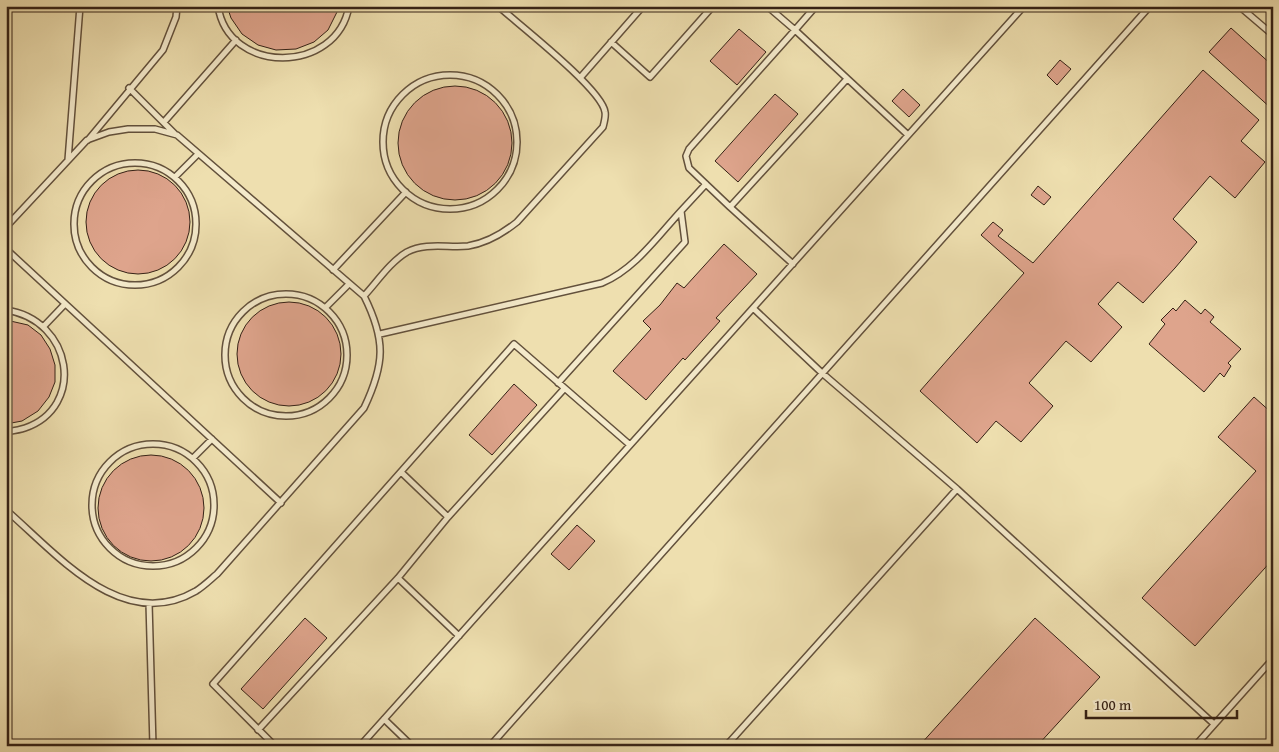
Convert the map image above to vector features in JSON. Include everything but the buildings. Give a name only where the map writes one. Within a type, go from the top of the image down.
[{"type":"lane","points":[[68,161],[80,6]]},
{"type":"lane","points":[[6,227],[87,140],[162,50],[172,31],[177,6]]},
{"type":"lane","points":[[218,6],[228,31],[236,40],[262,56],[282,59],[303,56],[322,47],[338,32],[349,6]]},
{"type":"lane","points":[[364,296],[396,261],[408,252],[424,246],[467,246],[483,243],[502,234],[517,222],[603,127],[605,111],[598,99],[580,78],[498,6]]},
{"type":"lane","points":[[611,42],[650,77],[713,6]]},
{"type":"lane","points":[[767,6],[908,135]]},
{"type":"lane","points":[[792,264],[689,168],[686,162],[689,149],[816,6]]},
{"type":"lane","points":[[360,746],[1024,6]]},
{"type":"lane","points":[[490,746],[1150,6]]},
{"type":"lane","points":[[1239,6],[1273,35]]},
{"type":"lane","points":[[580,78],[641,7]]},
{"type":"lane","points":[[164,122],[236,40]]},
{"type":"lane","points":[[451,75],[472,78],[491,88],[509,109],[515,122],[518,143],[515,164],[505,182],[489,197],[476,204],[449,210],[428,206],[406,192],[395,181],[386,162],[383,141],[386,121],[396,102],[411,87],[437,77],[451,75]]},
{"type":"lane","points":[[730,207],[847,79]]},
{"type":"lane","points":[[6,510],[88,582],[107,593],[128,601],[149,604],[172,600],[196,591],[217,574],[364,408],[374,385],[380,359],[380,334],[364,296],[176,135],[129,88]]},
{"type":"lane","points":[[87,140],[108,132],[128,129],[155,130],[176,135]]},
{"type":"lane","points":[[175,177],[198,154]]},
{"type":"lane","points":[[139,163],[158,167],[175,177],[188,193],[196,213],[196,234],[189,253],[176,270],[158,281],[137,285],[116,282],[98,272],[84,258],[76,241],[74,221],[78,202],[88,186],[102,173],[120,165],[139,163]]},
{"type":"lane","points":[[380,334],[602,283],[630,267],[706,184]]},
{"type":"lane","points":[[333,270],[406,192]]},
{"type":"lane","points":[[558,383],[685,242],[681,211]]},
{"type":"lane","points":[[6,249],[281,502]]},
{"type":"lane","points":[[325,308],[349,284]]},
{"type":"lane","points":[[290,294],[308,298],[325,308],[339,324],[346,344],[346,365],[339,385],[326,401],[308,412],[288,416],[267,414],[248,404],[235,390],[226,372],[224,353],[228,334],[238,317],[252,304],[270,296],[290,294]]},
{"type":"lane","points":[[44,326],[66,304]]},
{"type":"lane","points":[[753,308],[822,373],[957,489],[1214,724]]},
{"type":"lane","points":[[6,310],[26,314],[44,326],[56,340],[64,360],[64,381],[57,401],[44,417],[26,428],[6,432]]},
{"type":"lane","points":[[275,746],[214,684],[514,344],[630,445]]},
{"type":"lane","points":[[258,730],[398,578],[448,517],[564,388]]},
{"type":"lane","points":[[193,458],[212,439]]},
{"type":"lane","points":[[157,444],[176,448],[193,458],[206,474],[214,494],[214,515],[207,535],[194,551],[176,562],[155,566],[134,564],[116,554],[102,540],[94,522],[92,503],[96,484],[105,467],[120,454],[138,446],[157,444]]},
{"type":"lane","points":[[401,472],[448,517]]},
{"type":"lane","points":[[726,746],[957,489]]},
{"type":"lane","points":[[398,578],[459,636]]},
{"type":"lane","points":[[149,604],[152,746]]},
{"type":"lane","points":[[1195,746],[1273,659]]},
{"type":"lane","points":[[384,719],[412,746]]}]
